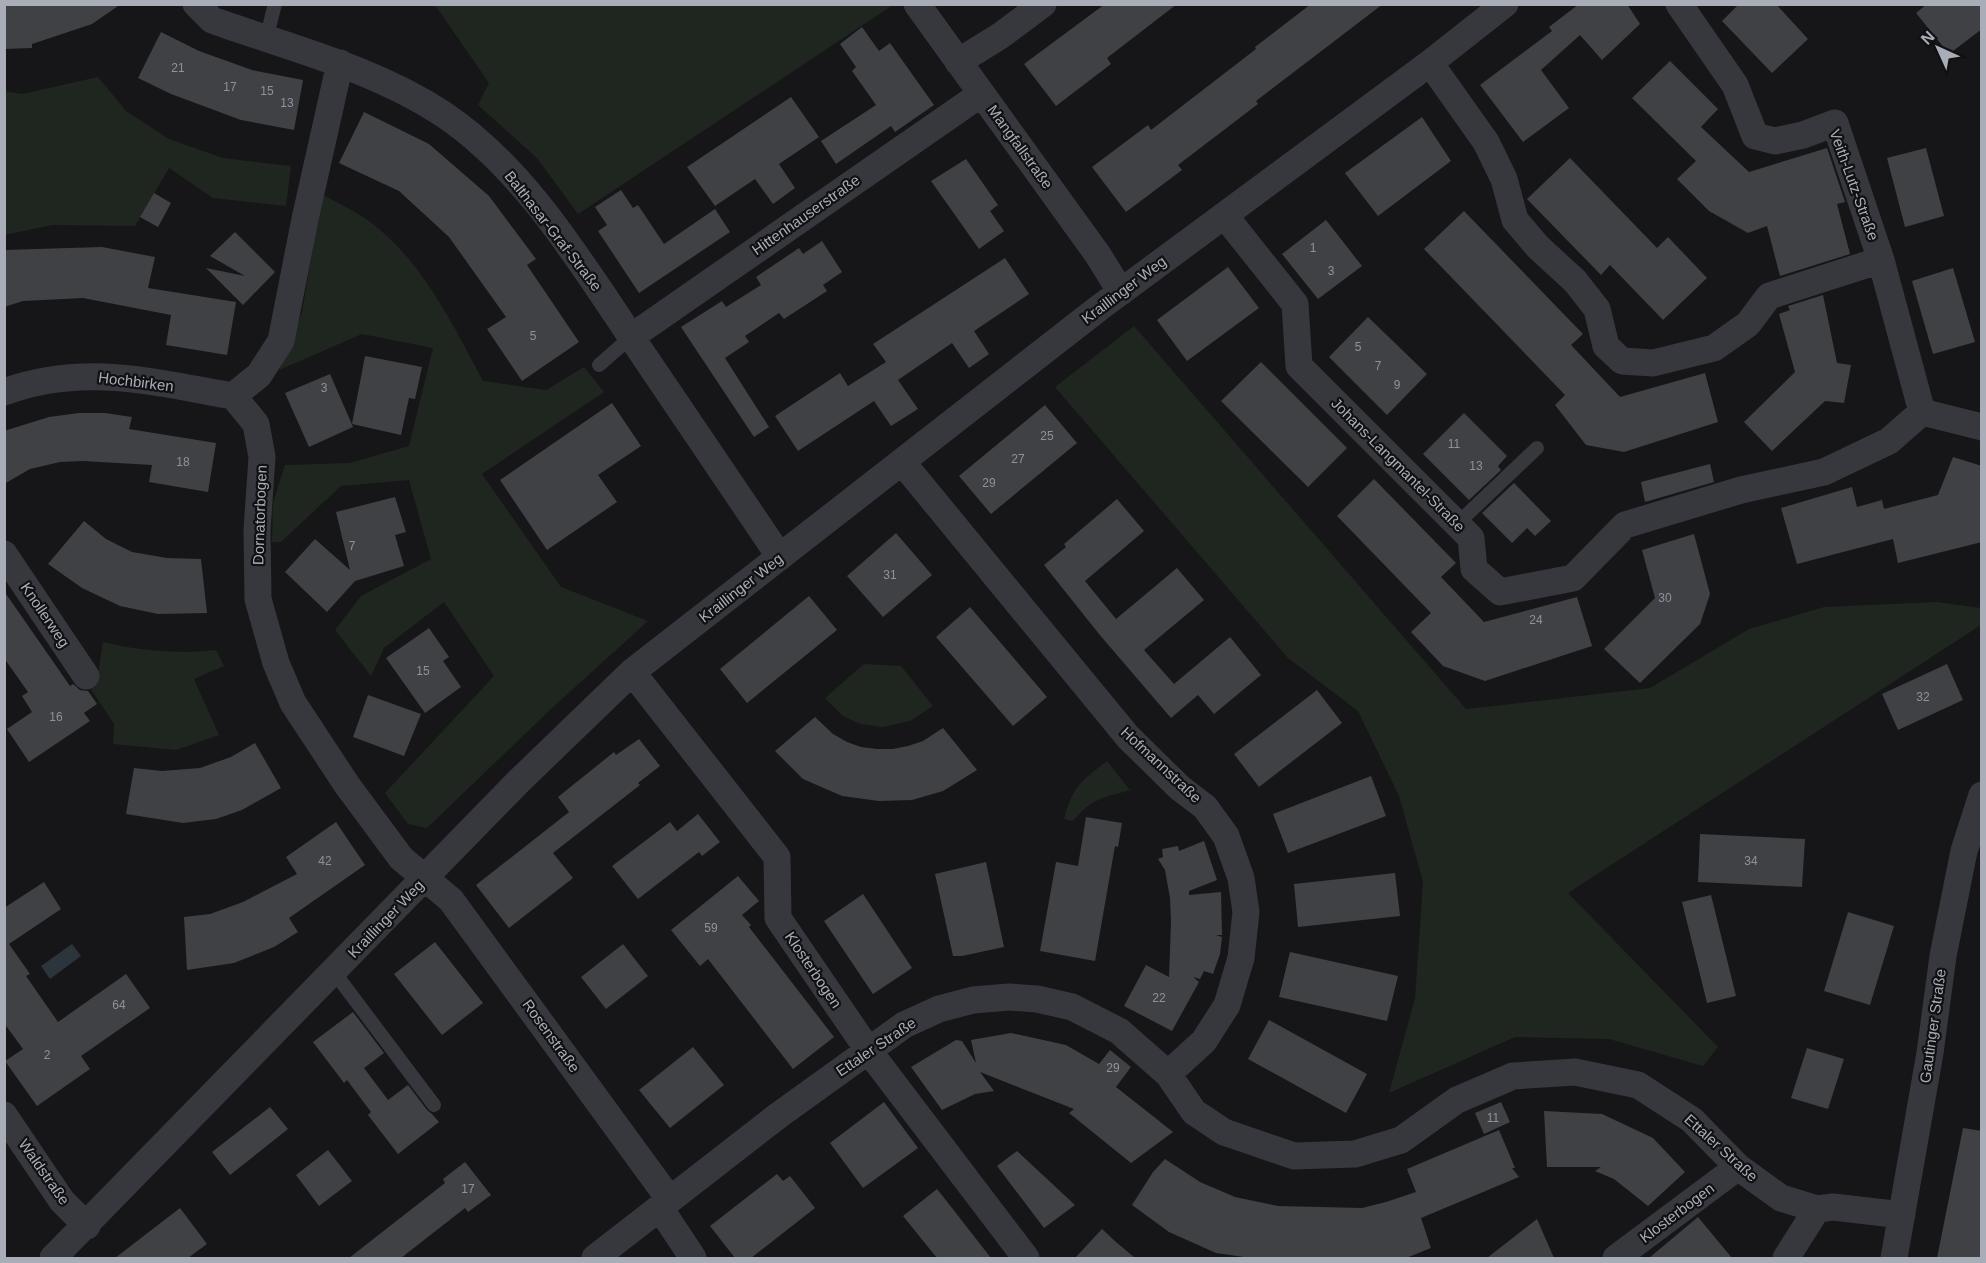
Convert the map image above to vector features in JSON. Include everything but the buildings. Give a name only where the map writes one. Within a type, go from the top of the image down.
[{"type":"street","name":"Balthasar-Graf-Straße","points":[[196,4],[212,20],[340,63],[394,86],[444,115],[488,151],[522,186],[575,254],[780,557]]},
{"type":"street","name":"Mangfallstraße","points":[[917,4],[1098,255],[1120,292]]},
{"type":"street","points":[[958,62],[1043,4]]},
{"type":"street","name":"Veith-Lutz-Straße","points":[[1679,4],[1735,85],[1755,135],[1775,141],[1803,135],[1835,123],[1881,260],[1922,412]]},
{"type":"street","name":"Kraillinger Weg","points":[[53,1258],[87,1226],[520,780],[632,672],[1120,292],[1430,63],[1500,6]]},
{"type":"street","points":[[233,396],[259,375],[281,341],[340,63]]},
{"type":"street","points":[[1430,63],[1486,142],[1504,179],[1515,220],[1538,248],[1575,282],[1598,309],[1606,346],[1622,362],[1653,363],[1714,348],[1748,324],[1769,296],[1881,260]]},
{"type":"street","name":"Hittenhauserstraße","points":[[631,337],[981,94]]},
{"type":"street","name":"Johans-Langmantel-Straße","points":[[1225,216],[1295,304],[1299,366],[1471,538],[1474,569],[1500,592],[1573,578],[1625,525],[1742,490],[1824,472],[1889,441],[1922,412]]},
{"type":"street","name":"Hochbirken","points":[[4,392],[23,385],[64,377],[114,376],[233,396]]},
{"type":"street","name":"Dornatorbogen","points":[[233,396],[256,424],[262,457],[257,530],[258,599],[276,663],[293,703],[347,785],[401,858],[424,879]]},
{"type":"street","points":[[1922,412],[1982,427]]},
{"type":"street","name":"Hofmannstraße","points":[[902,462],[1128,737],[1180,788],[1205,807],[1226,836],[1241,878],[1246,912],[1241,958],[1227,1005],[1204,1041],[1168,1074]]},
{"type":"street","name":"Knollerweg","points":[[4,554],[86,676]]},
{"type":"street","name":"Klosterbogen","points":[[632,672],[777,857],[778,918],[868,1050],[1026,1258]]},
{"type":"street","name":"Gautinger Straße","points":[[1894,1258],[1930,1053],[1943,956],[1964,851],[1982,795]]},
{"type":"street","name":"Rosenstraße","points":[[424,879],[451,900],[665,1204],[693,1258]]},
{"type":"street","name":"Ettaler Straße","points":[[595,1258],[779,1115],[904,1025],[939,1008],[973,1000],[1018,998],[1037,999],[1072,1007],[1119,1031],[1168,1074],[1194,1112],[1224,1132],[1294,1156],[1355,1154],[1401,1140],[1457,1100],[1513,1076],[1575,1072],[1638,1085],[1692,1120],[1738,1167],[1781,1198],[1817,1209],[1833,1207],[1902,1215]]},
{"type":"street","name":"Waldstraße","points":[[4,1115],[62,1201],[87,1226]]},
{"type":"street","name":"Klosterbogen","points":[[1616,1258],[1738,1167]]},
{"type":"street","points":[[1786,1258],[1817,1209]]},
{"type":"lane","points":[[266,39],[275,4]]},
{"type":"lane","points":[[599,365],[631,337]]},
{"type":"lane","points":[[1457,524],[1537,448]]},
{"type":"lane","points":[[334,972],[434,1105]]},
{"type":"shaded area","points":[[435,5],[893,5],[578,214],[537,158],[478,105],[489,83]]},
{"type":"shaded area","points":[[98,77],[126,111],[169,139],[223,158],[291,166],[286,206],[213,198],[169,168],[135,226],[52,225],[5,235],[4,91],[22,94]]},
{"type":"shaded area","points":[[322,194],[367,220],[391,240],[407,258],[436,296],[483,381],[546,390],[584,367],[604,392],[482,474],[561,587],[648,621],[551,709],[427,828],[408,824],[385,793],[494,676],[444,602],[384,648],[371,676],[335,630],[361,596],[431,559],[409,480],[341,486],[281,542],[272,542],[273,503],[285,465],[350,463],[409,446],[433,348],[362,334],[279,370],[302,312]]},
{"type":"shaded area","points":[[1134,326],[1466,709],[1650,688],[1749,629],[1824,607],[1937,602],[1981,608],[1981,625],[1568,893],[1718,1047],[1703,1066],[1609,1039],[1515,1037],[1389,1093],[1415,998],[1423,882],[1399,796],[1358,711],[1288,658],[1055,387]]},
{"type":"shaded area","points":[[103,642],[159,651],[216,650],[224,666],[194,679],[219,735],[176,750],[113,744],[114,724],[87,683],[98,674]]},
{"type":"shaded area","points":[[864,664],[901,666],[933,706],[910,721],[883,727],[860,724],[843,716],[825,698]]},
{"type":"shaded area","points":[[1107,761],[1130,790],[1092,803],[1073,821],[1064,819],[1079,785]]},
{"type":"shaded area","points":[[72,944],[81,956],[50,979],[41,966]]}]
